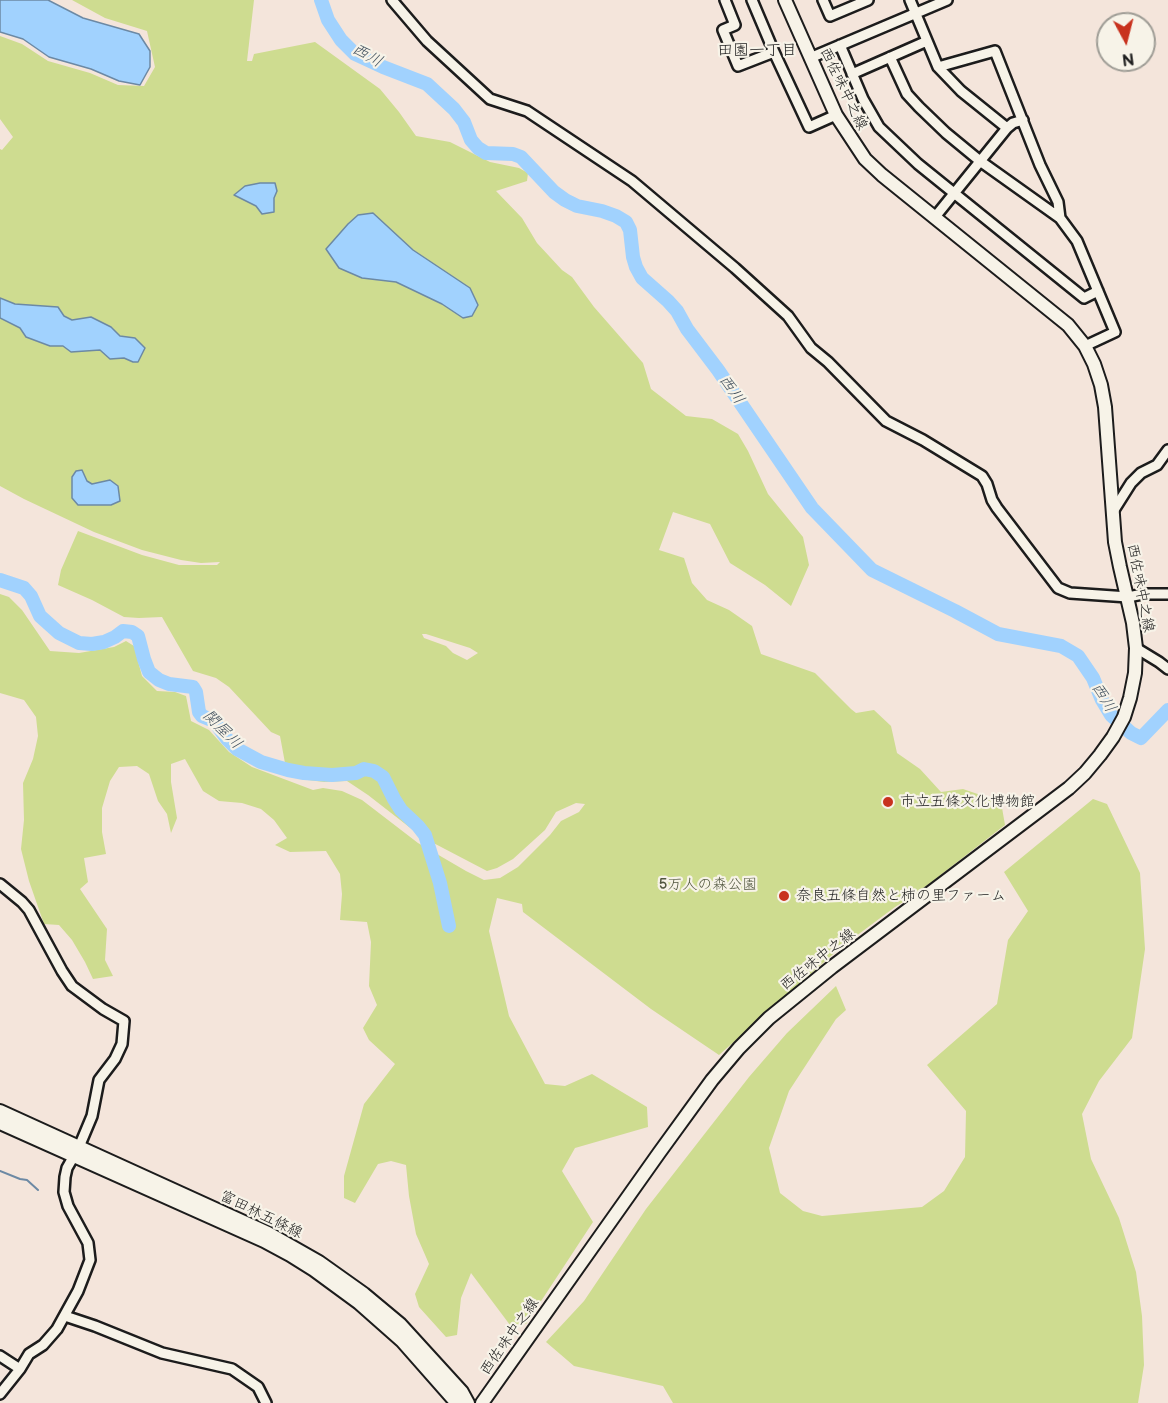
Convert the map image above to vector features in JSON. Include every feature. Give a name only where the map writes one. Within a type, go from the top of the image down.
[{"type":"main road","name":"西佐味中之線","points":[[482,1403],[712,1080],[739,1048],[769,1018],[832,967],[1069,788],[1100,755],[1113,737],[1124,717],[1135,673],[1136,648],[1133,623],[1120,567],[1113,513],[1105,407],[1101,385],[1086,346],[1068,325],[865,159],[836,115],[785,0]]},
{"type":"main road","name":"富田林五條線","points":[[0,1111],[77,1151],[264,1241],[314,1270],[359,1303],[402,1341],[459,1403]]},
{"type":"main road","name":"富田林五條線","points":[[0,1123],[77,1151],[268,1233],[319,1262],[364,1294],[400,1324],[462,1392],[468,1403]]},
{"type":"street","points":[[392,0],[427,41],[490,99],[527,111],[632,181],[735,268],[788,316],[811,348],[828,362],[886,421],[923,440],[982,476],[997,508],[1058,588],[1070,593],[1128,597],[1143,594],[1168,594]]},
{"type":"street","points":[[725,0],[735,25],[723,30],[738,66],[774,52]]},
{"type":"street","points":[[752,0],[809,127],[836,115]]},
{"type":"street","points":[[823,0],[830,16],[866,0]]},
{"type":"street","points":[[910,0],[938,67],[961,91],[1007,128]]},
{"type":"street","points":[[810,58],[947,0]]},
{"type":"street","points":[[852,74],[927,41]]},
{"type":"street","points":[[840,45],[863,99],[879,126],[918,164],[1084,298],[1098,291]]},
{"type":"street","points":[[938,67],[995,51],[1040,165],[1059,202],[1060,218]]},
{"type":"street","points":[[890,57],[907,94],[946,133],[980,161],[1060,218],[1077,241],[1115,333],[1086,346]]},
{"type":"street","points":[[935,217],[1007,128],[1023,120]]},
{"type":"street","points":[[1113,513],[1131,483],[1141,473],[1157,465],[1168,450]]},
{"type":"street","points":[[1136,648],[1168,669]]},
{"type":"street","points":[[0,884],[29,910],[72,986],[124,1021],[122,1044],[115,1059],[99,1080],[92,1116],[64,1177],[64,1192],[68,1206],[88,1243],[90,1260],[78,1291],[57,1329],[43,1345],[29,1354],[0,1394]]},
{"type":"street","points":[[65,1316],[162,1353],[232,1369],[258,1386],[266,1403]]},
{"type":"street","points":[[0,1356],[20,1369]]},
{"type":"green space","name":"5万人の森公園","points":[[72,0],[254,0],[247,61],[252,61],[254,54],[315,42],[380,89],[416,136],[450,142],[490,162],[519,168],[528,173],[527,181],[496,191],[522,218],[537,243],[562,270],[572,277],[594,307],[643,363],[651,389],[686,416],[712,419],[738,434],[768,494],[803,537],[809,565],[791,606],[765,585],[730,563],[710,524],[673,512],[659,550],[684,558],[692,583],[707,600],[729,610],[752,626],[761,654],[815,673],[856,713],[874,710],[891,726],[897,753],[920,769],[941,792],[963,789],[1001,802],[1005,825],[916,894],[840,948],[719,1055],[651,1009],[523,912],[522,904],[497,898],[489,931],[509,1016],[545,1084],[565,1086],[592,1074],[647,1107],[648,1127],[575,1148],[562,1171],[593,1222],[526,1324],[510,1325],[471,1273],[461,1298],[457,1335],[446,1337],[419,1307],[415,1294],[429,1264],[416,1234],[406,1165],[391,1161],[378,1164],[355,1203],[344,1198],[344,1176],[364,1104],[395,1064],[369,1040],[363,1028],[377,1005],[369,986],[371,942],[367,922],[340,920],[342,894],[340,874],[326,851],[290,852],[275,845],[287,838],[274,820],[261,809],[242,803],[219,801],[203,791],[185,759],[171,764],[171,782],[177,818],[171,833],[167,814],[158,801],[149,774],[137,766],[119,767],[110,781],[102,808],[102,832],[106,854],[84,858],[88,882],[80,889],[107,929],[105,960],[113,976],[93,979],[72,940],[59,925],[44,924],[29,881],[21,849],[24,820],[23,783],[33,759],[38,736],[36,717],[24,700],[0,693],[0,594],[9,597],[22,610],[50,651],[79,653],[114,647],[126,641],[134,646],[142,676],[157,691],[175,692],[186,696],[191,721],[209,730],[229,752],[252,767],[313,790],[323,788],[342,791],[362,800],[418,843],[484,880],[500,878],[518,867],[561,821],[579,812],[585,804],[576,803],[556,812],[545,830],[513,859],[487,871],[422,837],[347,781],[308,780],[285,763],[280,736],[271,732],[229,687],[216,678],[193,671],[162,617],[124,617],[58,585],[61,570],[78,531],[142,555],[179,565],[217,565],[220,562],[201,563],[181,560],[142,550],[94,532],[0,486],[0,149],[2,150],[13,137],[0,119],[0,36],[22,44],[48,61],[90,73],[118,85],[144,86],[155,67],[147,31],[105,18]],"holes":[[[422,634],[470,648],[478,653],[467,660],[453,653],[446,646],[424,638]]]},
{"type":"green space","points":[[1093,799],[1107,804],[1140,873],[1145,949],[1132,1038],[1099,1081],[1082,1114],[1091,1159],[1119,1218],[1136,1272],[1142,1316],[1144,1365],[1138,1403],[673,1403],[663,1386],[574,1366],[546,1342],[584,1301],[646,1209],[749,1077],[787,1033],[836,986],[846,1010],[836,1019],[789,1091],[769,1148],[780,1193],[803,1211],[822,1216],[922,1207],[944,1191],[965,1157],[966,1111],[927,1065],[997,1004],[1008,940],[1028,911],[1004,872]]},
{"type":"water","points":[[0,0],[48,0],[83,18],[139,34],[150,51],[150,67],[140,85],[119,81],[91,69],[49,57],[23,39],[0,32]]},
{"type":"water","points":[[275,183],[277,191],[274,198],[274,212],[262,214],[256,206],[234,195],[245,186]]},
{"type":"water","points":[[373,213],[413,250],[470,288],[478,305],[472,316],[463,318],[442,304],[396,282],[362,278],[339,268],[326,249],[358,215]]},
{"type":"water","points":[[0,298],[15,304],[58,307],[64,316],[72,320],[91,317],[111,327],[120,336],[135,338],[145,348],[138,362],[133,362],[124,358],[110,359],[100,350],[71,352],[63,346],[50,346],[26,337],[20,328],[0,318]]},
{"type":"water","points":[[82,470],[87,481],[92,484],[110,480],[118,486],[120,501],[111,505],[78,505],[72,498],[72,477],[76,471]]},
{"type":"waterway","name":"西川","points":[[321,0],[328,20],[341,40],[355,54],[427,84],[454,109],[478,148],[486,153],[513,154],[521,157],[554,192],[565,200],[577,206],[616,216],[626,222],[630,230],[633,257],[642,278],[677,311],[687,329],[718,370],[812,508],[872,570],[998,634],[1061,646],[1078,656],[1093,678],[1111,715],[1131,733],[1141,738],[1168,710]]},
{"type":"waterway","name":"関屋川","points":[[0,580],[24,588],[31,596],[40,616],[59,633],[79,643],[104,642],[123,631],[132,632],[138,636],[149,672],[169,684],[193,687],[202,716],[214,721],[237,749],[261,762],[304,773],[332,775],[356,773],[364,769],[374,771],[383,777],[401,810],[425,835],[440,883],[449,926]]},
{"type":"waterway","points":[[0,1171],[27,1180],[38,1190]]},
{"type":"place","name":"市立五條文化博物館","points":[[888,802]]},
{"type":"place","name":"奈良五條自然と柿の里ファーム","points":[[784,896]]},
{"type":"district","name":"田園一丁目","points":[[757,51]]}]
